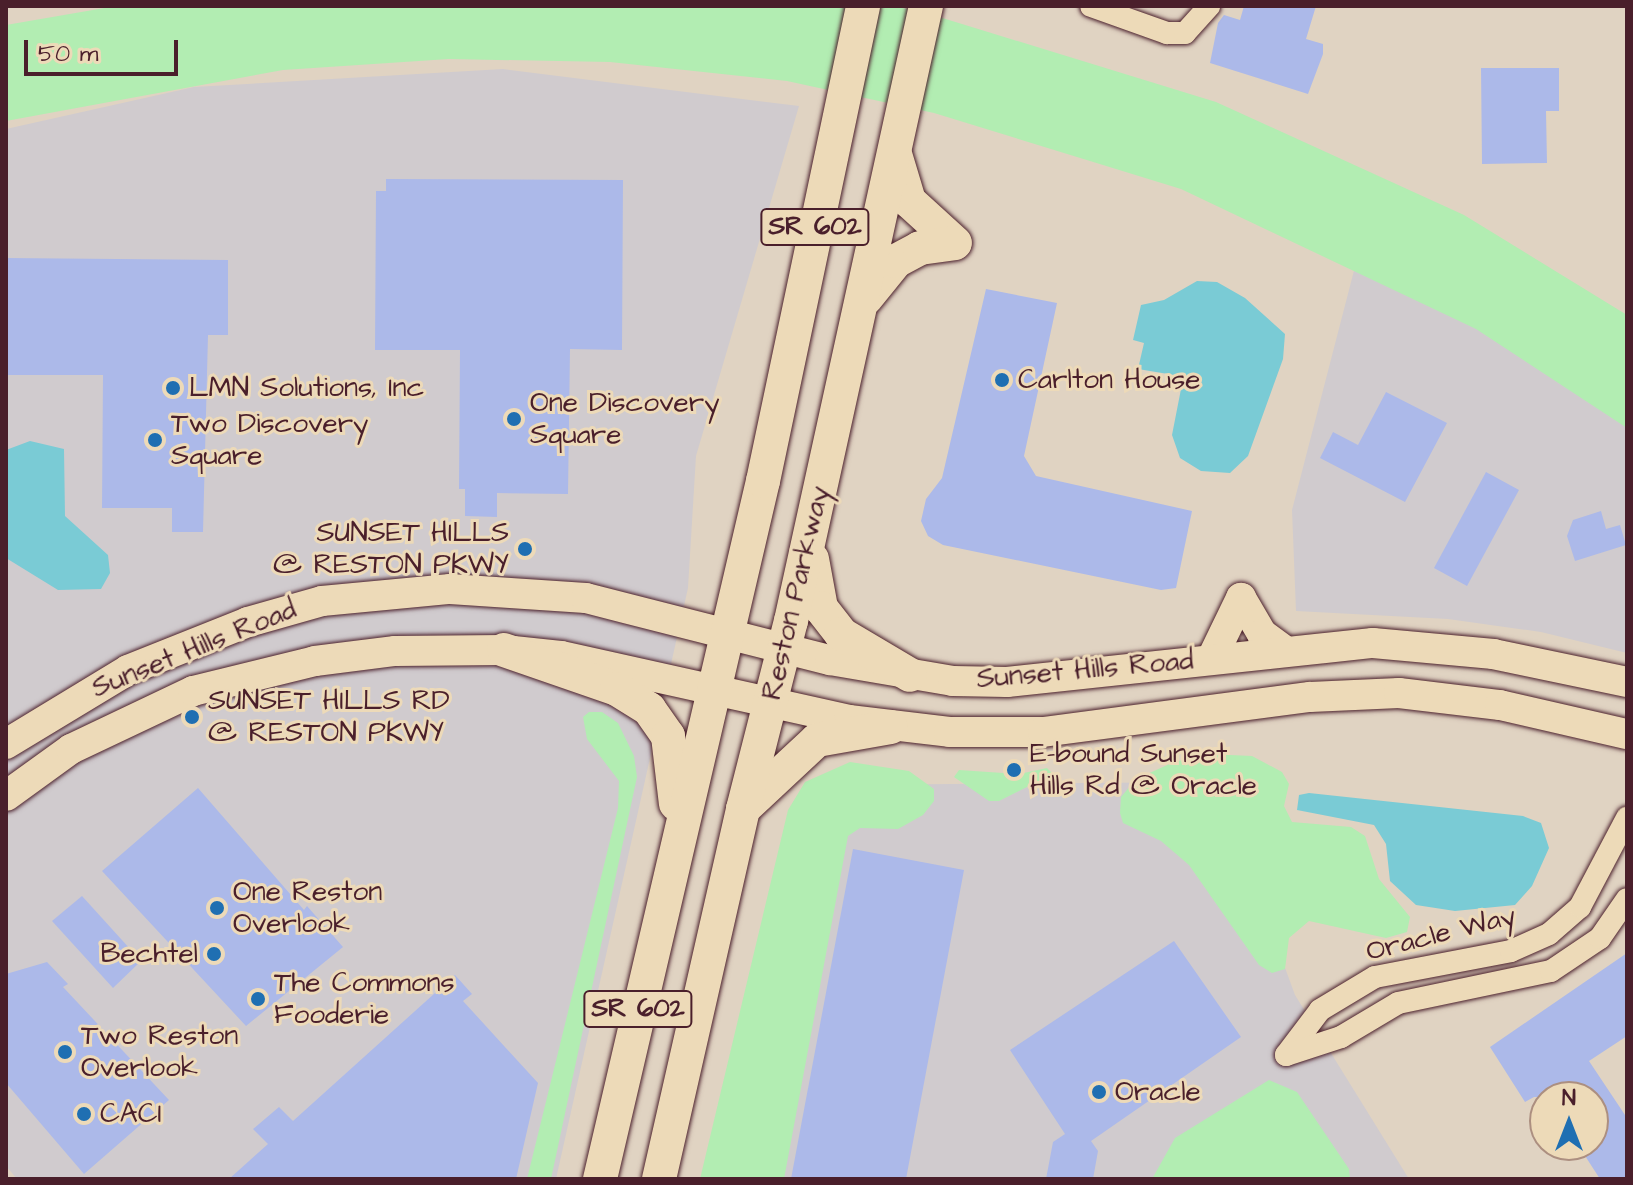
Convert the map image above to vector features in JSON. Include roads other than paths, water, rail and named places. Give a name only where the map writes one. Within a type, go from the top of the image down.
[{"type":"main road","name":"Reston Parkway","points":[[600,1179],[725,632],[763,481],[862,13]]},
{"type":"main road","name":"Reston Parkway","points":[[659,1179],[743,809],[785,648],[923,19]]},
{"type":"main road","points":[[861,304],[896,261],[920,248],[955,243],[909,201],[896,142]]},
{"type":"main road","points":[[812,529],[813,571],[821,608],[841,634],[910,675]]},
{"type":"main road","name":"Sunset Hills Road","points":[[6,744],[128,670],[248,622],[322,601],[450,589],[531,591],[586,598],[785,648],[910,675],[1007,682],[1373,643],[1436,646],[1627,682]]},
{"type":"main road","points":[[1212,658],[1241,598],[1262,634],[1285,651]]},
{"type":"main road","points":[[504,650],[617,689],[649,709],[668,736],[679,839]]},
{"type":"main road","name":"Sunset Hills Road","points":[[6,796],[111,727],[231,679],[353,655],[504,650],[561,656],[891,727],[1043,732],[1310,697],[1399,693],[1500,705],[1627,734]]},
{"type":"main road","points":[[743,809],[817,740],[891,727]]},
{"type":"street","points":[[1091,6],[1167,33],[1185,33],[1208,6]]},
{"type":"street","name":"Oracle Way","points":[[1627,818],[1580,907],[1549,934],[1490,956],[1375,977],[1320,1010],[1286,1055],[1341,1037],[1398,1003],[1551,971],[1600,938],[1627,899]]},
{"type":"water","points":[[1197,281],[1217,282],[1245,298],[1285,334],[1283,359],[1248,456],[1230,473],[1201,471],[1180,458],[1172,435],[1181,389],[1174,375],[1138,369],[1144,343],[1133,340],[1141,305],[1164,300]]},
{"type":"water","points":[[30,441],[64,449],[65,516],[108,555],[110,573],[101,589],[58,590],[6,558],[6,450]]},
{"type":"water","points":[[1309,793],[1523,816],[1541,823],[1549,848],[1532,886],[1515,905],[1455,911],[1416,905],[1390,881],[1386,844],[1374,825],[1297,810],[1299,795]]},
{"type":"place","name":"Carlton House","points":[[1002,380]]},
{"type":"place","name":"LMN Solutions, Inc","points":[[173,388]]},
{"type":"place","name":"One Discovery Square","points":[[514,419]]},
{"type":"place","name":"Two Discovery Square","points":[[155,440]]},
{"type":"place","name":"SUNSET HILLS @ RESTON PKWY","points":[[525,549]]},
{"type":"place","name":"SUNSET HILLS RD @ RESTON PKWY","points":[[192,717]]},
{"type":"place","name":"E-bound Sunset Hills Rd @ Oracle","points":[[1014,770]]},
{"type":"place","name":"One Reston Overlook","points":[[217,908]]},
{"type":"place","name":"Bechtel","points":[[214,954]]},
{"type":"place","name":"The Commons Fooderie","points":[[258,999]]},
{"type":"place","name":"Two Reston Overlook","points":[[65,1052]]},
{"type":"place","name":"Oracle","points":[[1099,1092]]},
{"type":"place","name":"CACI","points":[[84,1114]]}]
